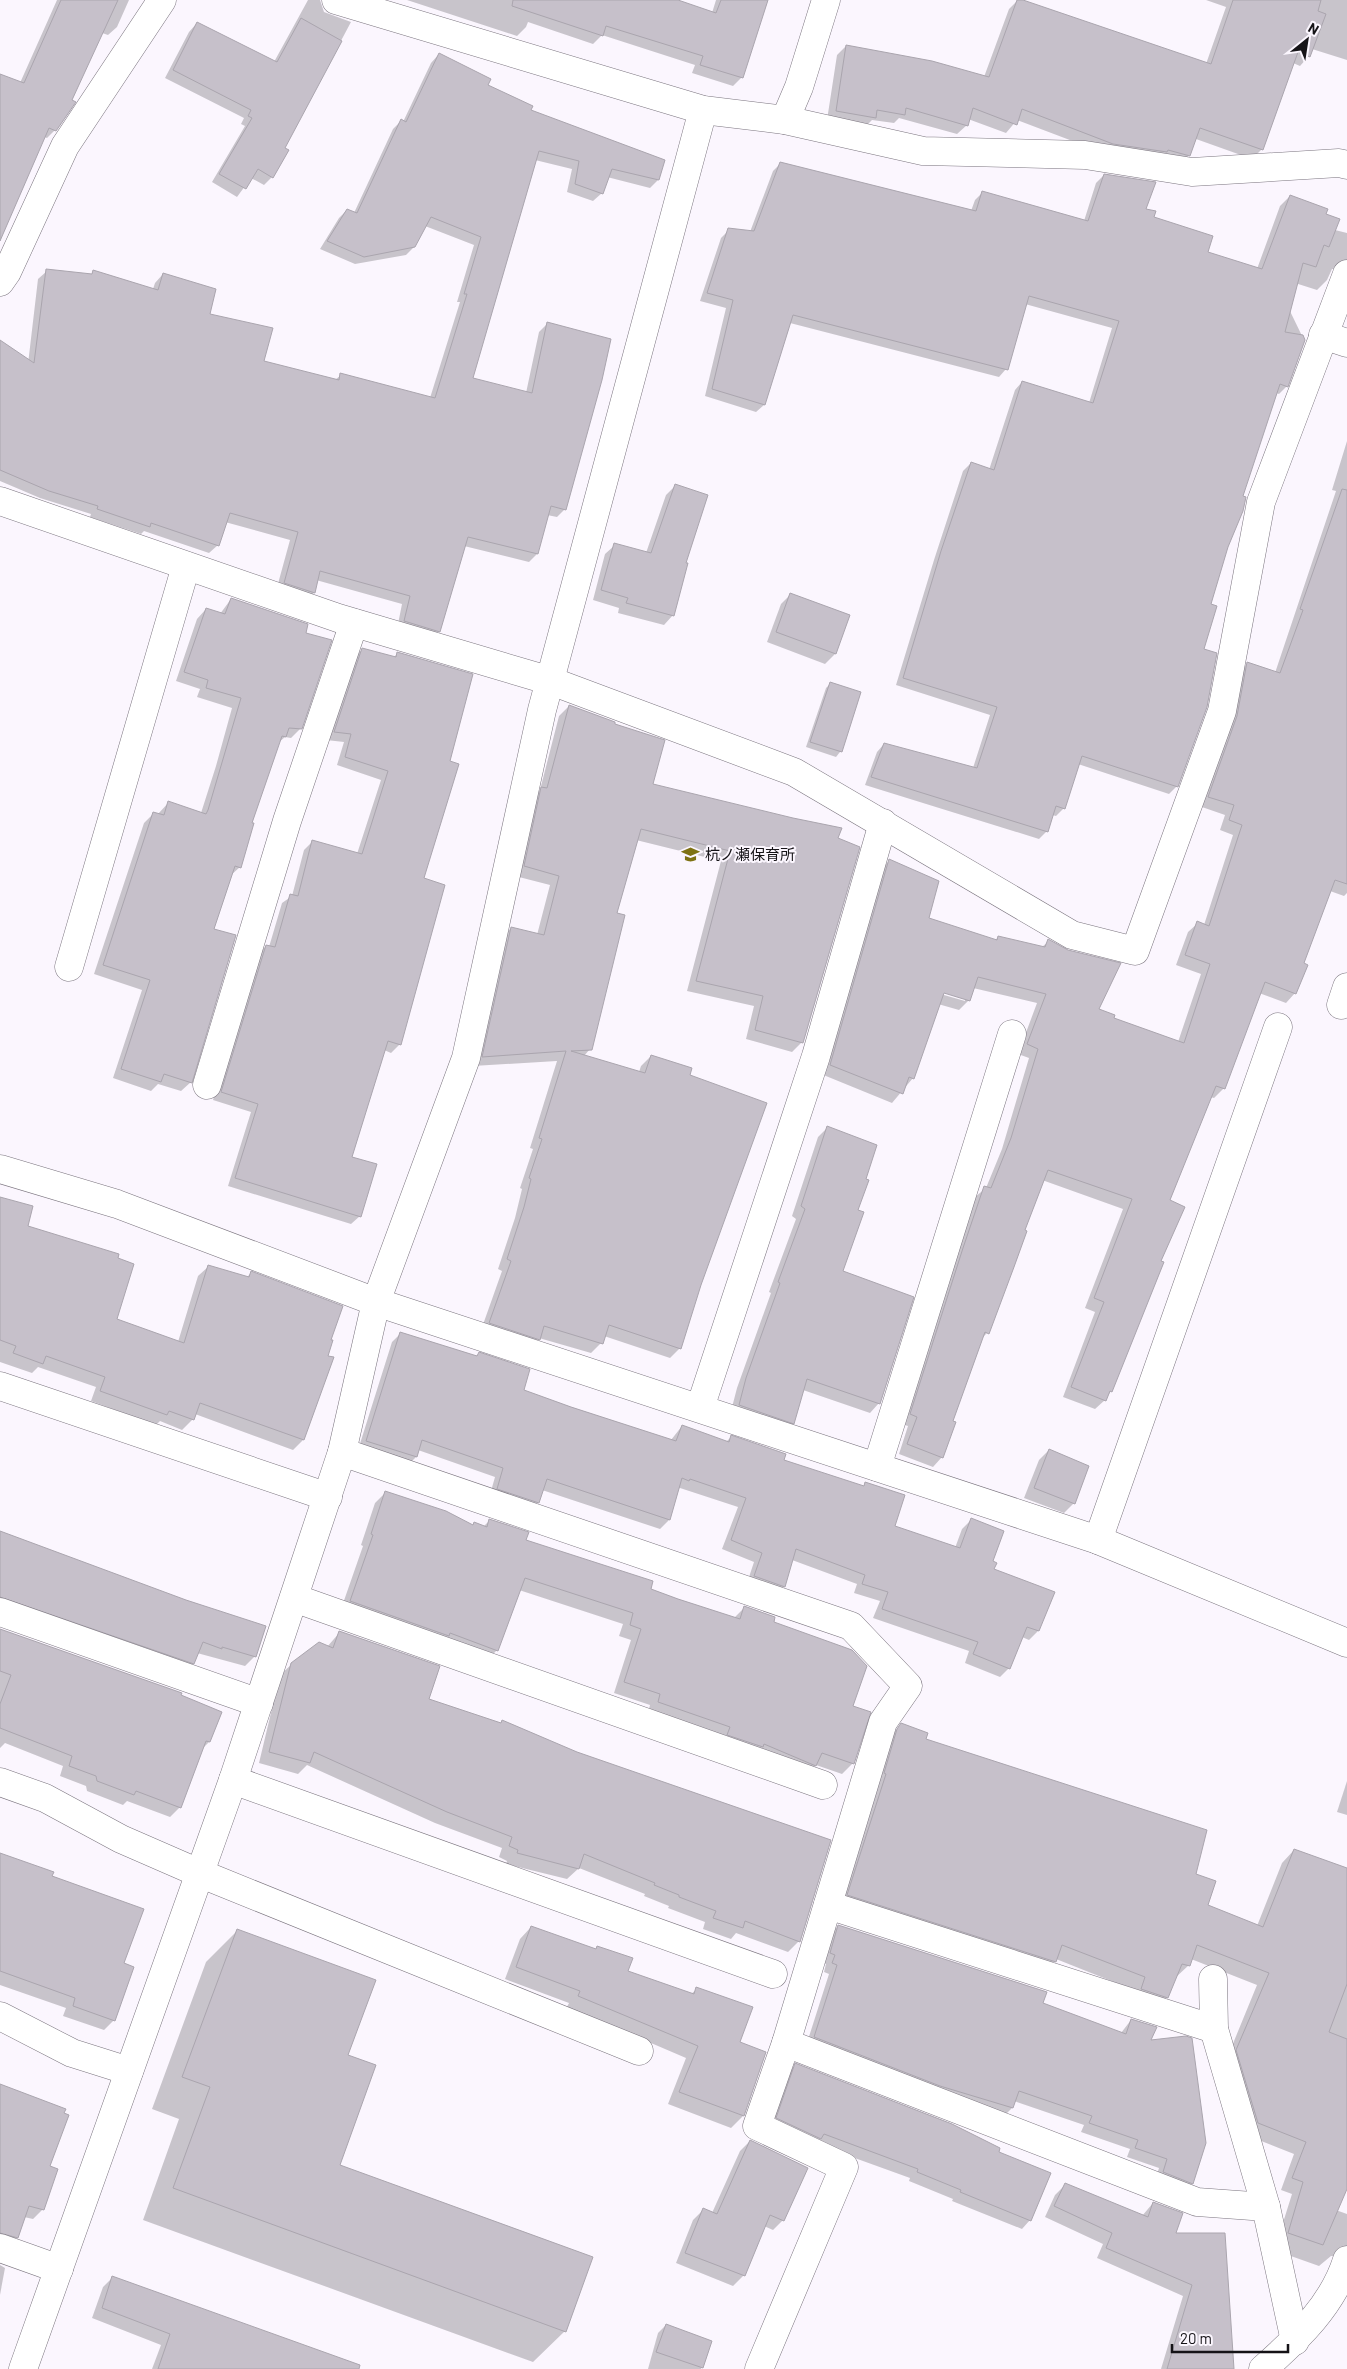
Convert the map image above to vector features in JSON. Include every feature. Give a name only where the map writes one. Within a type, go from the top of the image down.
[{"type":"street","points":[[0,282],[7,272],[64,146],[162,0]]},
{"type":"street","points":[[336,0],[703,110],[784,120],[923,151],[1085,155],[1192,172],[1339,163],[1347,165]]},
{"type":"street","points":[[784,120],[799,87],[826,0]]},
{"type":"street","points":[[23,2369],[233,1780],[342,1452],[376,1302],[466,1058],[542,710],[703,110]]},
{"type":"street","points":[[0,501],[354,623],[551,680],[794,772],[1072,935],[1135,951],[1222,711],[1261,502],[1335,339],[1347,274]]},
{"type":"street","points":[[69,967],[186,566]]},
{"type":"street","points":[[207,1085],[287,821],[354,623]]},
{"type":"street","points":[[700,1408],[816,1056],[883,823]]},
{"type":"street","points":[[1098,1540],[1278,1027]]},
{"type":"street","points":[[877,1467],[1012,1034]]},
{"type":"street","points":[[0,1169],[117,1204],[376,1302],[1098,1540],[1347,1643]]},
{"type":"street","points":[[0,1386],[328,1497]]},
{"type":"street","points":[[342,1452],[851,1626],[908,1686],[883,1722],[786,2043],[757,2126],[844,2167],[759,2369]]},
{"type":"street","points":[[294,1598],[824,1785]]},
{"type":"street","points":[[0,1612],[258,1703]]},
{"type":"street","points":[[233,1780],[773,1974]]},
{"type":"street","points":[[0,1782],[45,1798],[121,1839],[200,1873],[639,2051]]},
{"type":"street","points":[[828,1905],[1214,2030]]},
{"type":"street","points":[[1213,1979],[1214,2030],[1266,2207],[1295,2341]]},
{"type":"street","points":[[0,2016],[72,2053],[129,2071]]},
{"type":"street","points":[[786,2043],[1197,2202],[1266,2207]]},
{"type":"street","points":[[0,2248],[59,2269]]},
{"type":"street","points":[[1263,2369],[1295,2341],[1329,2301],[1342,2277],[1347,2260]]},
{"type":"building","points":[[61,0],[118,0],[72,100],[76,102],[56,131],[49,128],[0,241],[0,74],[24,83]]},
{"type":"building","points":[[513,0],[678,0],[716,13],[721,0],[768,0],[743,78],[700,65],[703,56],[606,26],[603,36],[512,6]]},
{"type":"building","points":[[1017,0],[1023,0],[1211,64],[1233,0],[1321,0],[1318,11],[1326,14],[1310,57],[1298,52],[1263,150],[1200,128],[1190,156],[1168,150],[1167,152],[1113,144],[1022,109],[1017,125],[973,108],[968,126],[906,108],[905,115],[877,110],[876,118],[836,111],[846,45],[932,61],[989,77]]},
{"type":"building","points":[[301,18],[342,41],[285,148],[289,150],[273,178],[258,169],[246,189],[219,174],[252,118],[248,116],[251,110],[173,70],[197,22],[277,62]]},
{"type":"building","points":[[439,53],[491,79],[488,85],[533,106],[531,110],[665,160],[659,180],[612,169],[603,194],[575,184],[579,161],[539,151],[473,378],[532,393],[547,322],[611,339],[602,380],[566,510],[551,506],[538,554],[468,537],[440,632],[404,621],[410,596],[320,571],[315,593],[284,583],[298,532],[230,513],[219,546],[151,523],[150,527],[97,509],[98,506],[49,491],[0,470],[0,340],[34,363],[46,269],[92,274],[93,270],[158,290],[163,273],[216,289],[210,314],[273,328],[264,361],[339,380],[340,373],[435,398],[467,294],[464,294],[481,237],[431,217],[415,247],[364,257],[327,241],[347,209],[357,213],[401,119],[406,122]]},
{"type":"building","points":[[780,162],[976,211],[982,191],[1088,221],[1104,174],[1156,182],[1146,209],[1156,211],[1154,217],[1213,236],[1208,252],[1262,269],[1290,195],[1328,209],[1326,214],[1340,219],[1329,247],[1324,245],[1316,267],[1303,263],[1285,332],[1303,335],[1305,340],[1288,387],[1280,384],[1243,496],[1246,497],[1243,511],[1228,547],[1211,604],[1217,606],[1204,649],[1217,653],[1207,707],[1178,787],[1082,756],[1065,809],[1056,806],[1048,832],[871,777],[884,743],[977,768],[997,707],[903,678],[941,551],[971,462],[994,470],[1022,381],[1093,403],[1119,321],[1029,296],[1008,370],[793,315],[765,405],[712,389],[733,300],[707,293],[728,228],[754,231]]},
{"type":"building","points":[[675,484],[708,495],[686,563],[688,563],[674,616],[626,603],[628,598],[601,590],[614,543],[651,553]]},
{"type":"building","points":[[1342,489],[1347,490],[1347,884],[1335,880],[1304,963],[1308,965],[1296,994],[1265,982],[1225,1089],[1216,1086],[1170,1200],[1185,1207],[1161,1261],[1164,1262],[1112,1392],[1110,1391],[1106,1401],[1071,1387],[1104,1302],[1094,1298],[1132,1199],[1048,1170],[989,1334],[985,1332],[953,1421],[956,1422],[943,1458],[907,1444],[917,1417],[910,1414],[984,1186],[991,1188],[1011,1138],[1038,1049],[1027,1044],[1046,994],[978,977],[970,1001],[944,993],[914,1079],[909,1077],[903,1094],[830,1065],[889,859],[939,881],[929,918],[997,940],[998,936],[1045,947],[1048,939],[1068,950],[1121,963],[1099,1009],[1115,1015],[1114,1018],[1184,1043],[1210,964],[1185,955],[1197,921],[1209,926],[1242,825],[1229,820],[1234,805],[1208,797],[1237,716],[1247,662],[1280,673],[1303,610],[1300,609]]},
{"type":"building","points":[[790,593],[850,615],[836,654],[776,632]]},
{"type":"building","points":[[231,598],[308,624],[306,633],[332,640],[302,729],[289,728],[286,737],[282,736],[252,823],[254,823],[241,868],[235,866],[214,929],[236,935],[192,1083],[164,1074],[161,1082],[121,1069],[150,980],[103,965],[153,812],[164,815],[168,801],[206,814],[208,810],[241,698],[206,688],[208,680],[184,672],[206,608],[225,614]]},
{"type":"building","points":[[362,648],[396,657],[397,652],[473,674],[450,761],[459,764],[424,878],[445,885],[401,1045],[388,1041],[352,1157],[377,1164],[361,1217],[235,1178],[258,1104],[221,1092],[266,945],[275,947],[290,894],[298,896],[312,840],[362,854],[388,771],[345,757],[351,734],[334,732]]},
{"type":"building","points":[[830,682],[861,692],[842,752],[810,742]]},
{"type":"building","points":[[569,705],[615,722],[615,724],[665,740],[653,784],[842,828],[838,838],[860,847],[803,1043],[755,1030],[763,996],[696,981],[730,851],[641,829],[617,913],[625,915],[592,1050],[571,1051],[645,1073],[651,1055],[692,1068],[690,1075],[767,1103],[701,1285],[681,1349],[609,1325],[603,1344],[544,1326],[540,1340],[489,1323],[511,1261],[507,1259],[524,1207],[531,1179],[529,1178],[542,1139],[539,1138],[566,1051],[482,1057],[511,927],[544,935],[559,876],[524,866],[541,787],[547,788]]},
{"type":"building","points":[[827,1126],[877,1145],[866,1179],[869,1180],[858,1210],[864,1212],[843,1271],[914,1297],[880,1404],[807,1379],[794,1424],[739,1405],[746,1378],[780,1283],[778,1282],[805,1209],[801,1206]]},
{"type":"building","points":[[0,1197],[33,1206],[28,1226],[119,1254],[118,1258],[134,1264],[117,1319],[184,1343],[208,1265],[249,1277],[251,1271],[343,1306],[331,1340],[333,1340],[328,1356],[334,1357],[304,1440],[200,1403],[194,1420],[169,1411],[167,1415],[100,1391],[105,1377],[46,1356],[43,1364],[13,1353],[16,1346],[0,1340]]},
{"type":"building","points":[[400,1332],[477,1356],[479,1352],[530,1369],[524,1390],[676,1441],[682,1425],[729,1442],[731,1435],[786,1454],[784,1460],[864,1486],[865,1482],[905,1495],[895,1526],[960,1548],[971,1518],[1004,1531],[993,1561],[997,1563],[994,1569],[1055,1592],[1039,1631],[1027,1627],[1010,1669],[973,1654],[978,1642],[882,1609],[888,1592],[862,1584],[865,1575],[796,1549],[785,1587],[754,1576],[762,1553],[731,1540],[746,1498],[690,1479],[689,1481],[682,1478],[670,1520],[547,1479],[539,1503],[497,1489],[503,1468],[422,1440],[417,1457],[366,1441]]},
{"type":"building","points":[[1049,1449],[1089,1466],[1075,1504],[1034,1488]]},
{"type":"building","points":[[385,1491],[446,1511],[473,1525],[474,1522],[487,1527],[489,1519],[529,1532],[526,1540],[653,1581],[651,1589],[678,1599],[740,1619],[744,1606],[775,1617],[774,1622],[852,1650],[867,1666],[853,1706],[871,1712],[854,1764],[822,1753],[816,1766],[764,1744],[763,1747],[727,1735],[730,1727],[658,1702],[660,1694],[624,1682],[641,1629],[630,1625],[633,1613],[525,1578],[498,1651],[450,1633],[449,1636],[350,1601],[373,1535],[371,1534]]},
{"type":"building","points":[[0,1531],[186,1600],[266,1626],[256,1657],[222,1647],[222,1649],[203,1642],[194,1664],[0,1597]]},
{"type":"building","points":[[0,1629],[182,1693],[181,1695],[222,1712],[210,1742],[206,1741],[181,1808],[136,1791],[134,1795],[97,1781],[96,1776],[69,1766],[72,1756],[0,1728],[0,1704],[11,1675],[0,1671]]},
{"type":"building","points":[[339,1631],[440,1666],[429,1699],[501,1723],[502,1720],[577,1752],[831,1840],[800,1942],[745,1921],[743,1928],[713,1918],[716,1911],[679,1897],[679,1895],[654,1885],[655,1883],[584,1854],[579,1869],[517,1853],[518,1850],[509,1846],[512,1837],[447,1812],[314,1752],[310,1763],[269,1752],[291,1663],[319,1642],[333,1648]]},
{"type":"building","points":[[901,1723],[928,1733],[926,1739],[1207,1830],[1196,1874],[1216,1881],[1208,1905],[1263,1927],[1294,1849],[1347,1868],[1347,1984],[1329,2032],[1347,2039],[1347,2189],[1323,2245],[1288,2233],[1303,2182],[1292,2178],[1306,2142],[1258,2123],[1236,2050],[1269,1973],[1197,1945],[1190,1966],[1182,1964],[1168,1998],[1141,1989],[1145,1977],[1062,1945],[1056,1962],[847,1895],[886,1774],[884,1773],[897,1729]]},
{"type":"building","points":[[0,1853],[54,1872],[52,1876],[144,1909],[124,1963],[134,1967],[115,2021],[73,2006],[75,1998],[0,1971]]},
{"type":"building","points":[[838,1925],[1047,1992],[1043,2003],[1126,2034],[1131,2019],[1157,2027],[1151,2040],[1186,2036],[1192,2038],[1206,2143],[1193,2184],[1163,2172],[1167,2159],[1135,2148],[1138,2140],[1089,2123],[1092,2116],[1019,2091],[1013,2108],[940,2086],[814,2037],[837,1965],[832,1963],[835,1955],[830,1953]]},
{"type":"building","points":[[531,1926],[596,1949],[597,1946],[633,1958],[628,1971],[694,1994],[696,1987],[753,2007],[740,2042],[766,2052],[744,2116],[679,2092],[698,2046],[578,1996],[580,1991],[516,1967]]},
{"type":"building","points":[[237,1929],[376,1980],[348,2055],[376,2065],[340,2165],[593,2257],[566,2332],[173,2188],[210,2087],[182,2077]]},
{"type":"building","points":[[795,2063],[952,2124],[1000,2148],[999,2152],[1051,2173],[1031,2221],[960,2192],[961,2190],[917,2172],[918,2169],[824,2134],[821,2139],[776,2118]]},
{"type":"building","points":[[0,2084],[66,2109],[64,2113],[69,2115],[50,2166],[58,2169],[44,2210],[29,2206],[18,2238],[0,2233]]},
{"type":"building","points":[[750,2140],[808,2168],[784,2221],[770,2215],[745,2276],[685,2253],[703,2208],[717,2214]]},
{"type":"building","points":[[1065,2183],[1148,2217],[1153,2202],[1183,2213],[1176,2233],[1225,2233],[1234,2369],[1167,2369],[1192,2285],[1106,2248],[1112,2233],[1054,2206]]},
{"type":"building","points":[[112,2276],[360,2365],[359,2369],[158,2369],[170,2334],[102,2308]]},
{"type":"building","points":[[666,2324],[712,2341],[703,2368],[656,2352]]},
{"type":"place","name":"杭ノ瀬保育所","points":[[691,855]]}]
